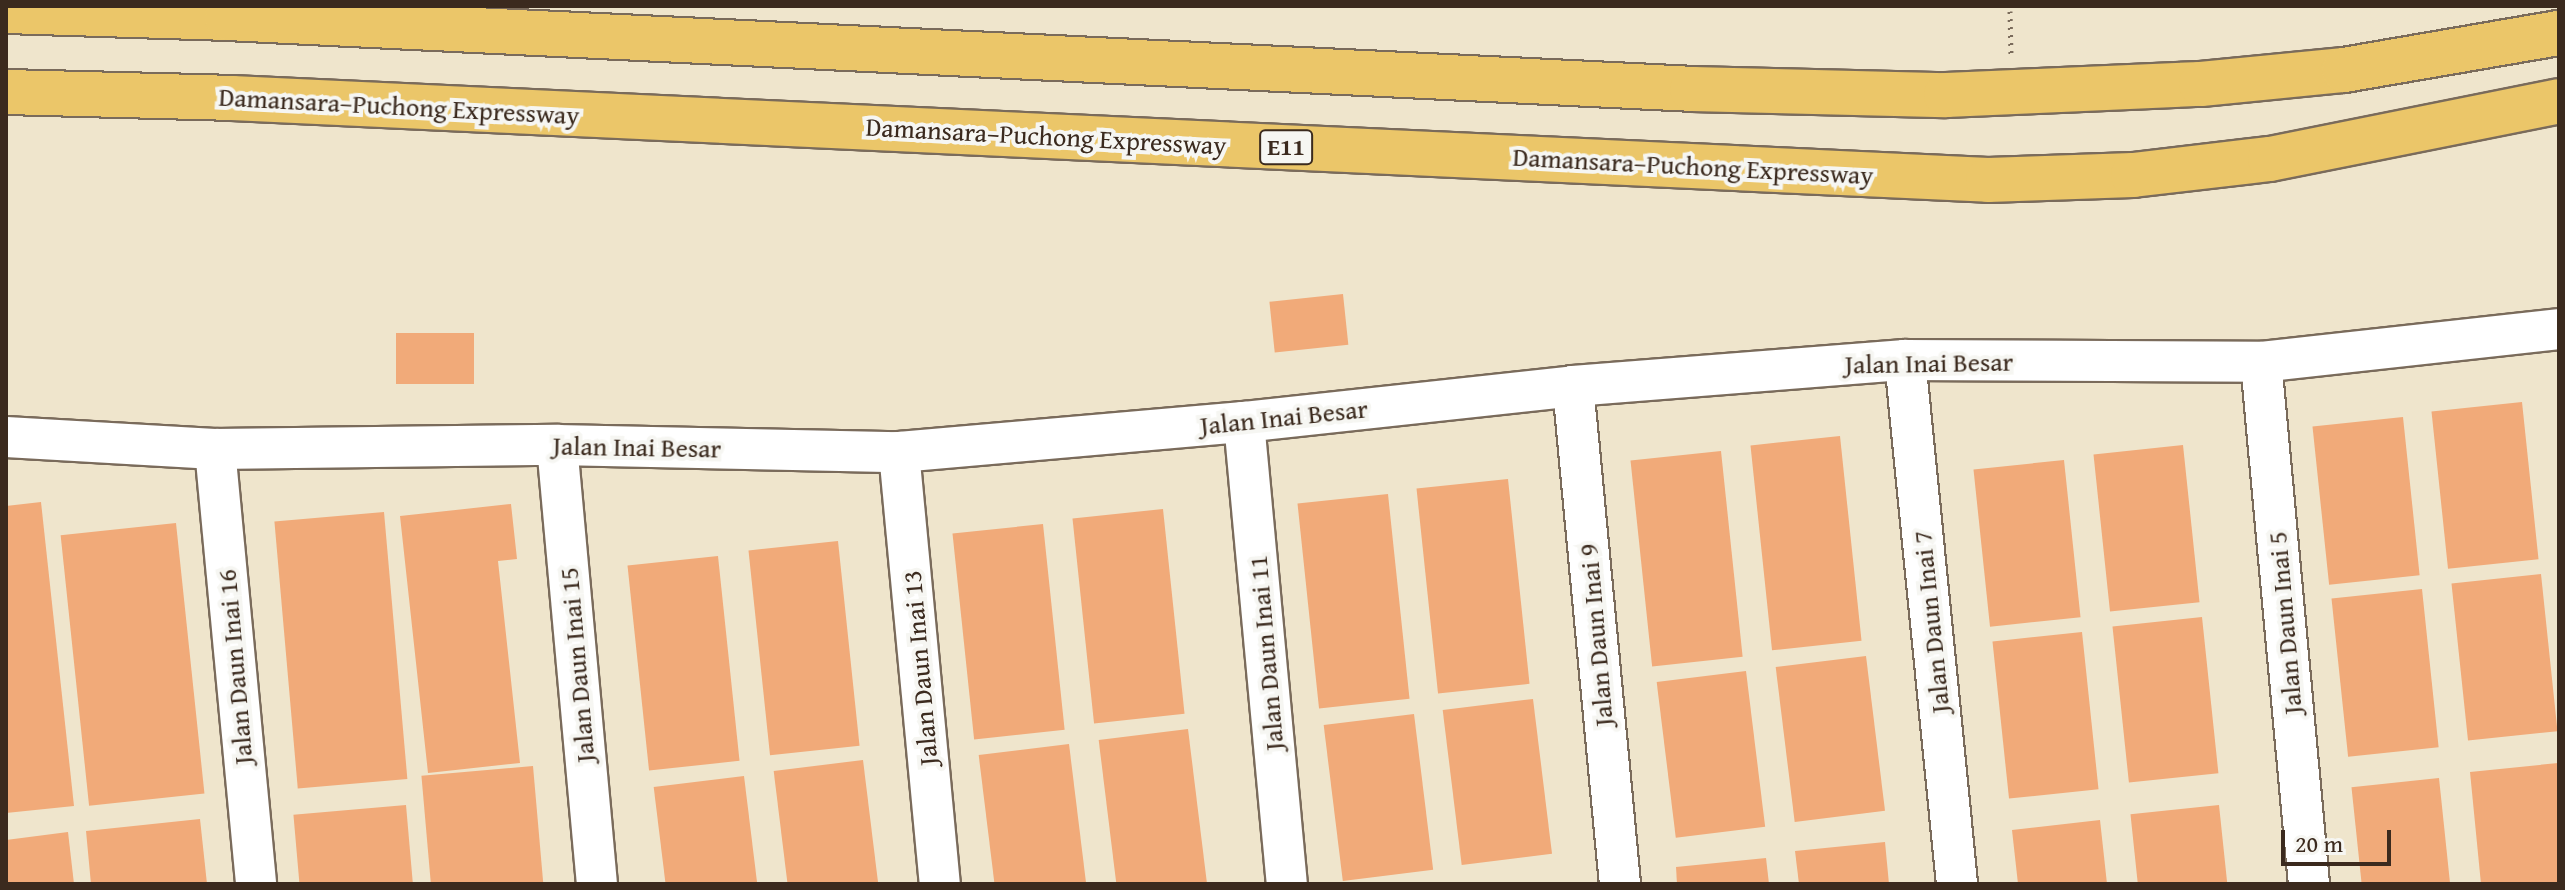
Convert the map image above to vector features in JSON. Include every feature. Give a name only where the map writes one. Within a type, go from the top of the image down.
[{"type":"highway","points":[[6,11],[227,18],[1692,89],[1946,95],[2201,84],[2344,70],[2559,33]]},
{"type":"highway","name":"Damansara–Puchong Expressway","points":[[6,92],[264,99],[1988,180],[2133,175],[2270,159],[2559,101]]},
{"type":"street","name":"Jalan Inai Besar","points":[[6,437],[215,449],[557,445],[899,452],[1244,422],[1573,386],[1905,360],[2261,362],[2559,329]]},
{"type":"street","name":"Jalan Daun Inai 7","points":[[1905,360],[1957,884]]},
{"type":"street","name":"Jalan Daun Inai 5","points":[[2261,362],[2309,884]]},
{"type":"street","name":"Jalan Daun Inai 9","points":[[1573,386],[1620,884]]},
{"type":"street","name":"Jalan Daun Inai 11","points":[[1244,422],[1287,884]]},
{"type":"street","name":"Jalan Daun Inai 15","points":[[557,445],[597,884]]},
{"type":"street","name":"Jalan Daun Inai 16","points":[[215,449],[256,884]]},
{"type":"street","name":"Jalan Daun Inai 13","points":[[899,452],[940,884]]},
{"type":"building","points":[[1343,294],[1348,345],[1275,352],[1269,302]]},
{"type":"building","points":[[396,333],[474,333],[474,384],[396,384]]},
{"type":"building","points":[[2522,402],[2539,559],[2448,569],[2431,412]]},
{"type":"building","points":[[2403,417],[2420,575],[2329,585],[2312,427]]},
{"type":"building","points":[[1840,436],[1862,641],[1772,650],[1750,445]]},
{"type":"building","points":[[2183,445],[2200,602],[2110,612],[2093,454]]},
{"type":"building","points":[[1721,451],[1743,657],[1652,666],[1630,461]]},
{"type":"building","points":[[2064,460],[2081,617],[1990,627],[1973,470]]},
{"type":"building","points":[[1508,479],[1530,684],[1438,693],[1417,489]]},
{"type":"building","points":[[1388,494],[1410,699],[1319,708],[1297,504]]},
{"type":"building","points":[[41,502],[74,806],[6,813],[6,506]]},
{"type":"building","points":[[511,504],[517,559],[498,561],[520,763],[428,773],[400,516]]},
{"type":"building","points":[[1163,509],[1185,714],[1094,723],[1072,519]]},
{"type":"building","points":[[384,512],[407,779],[298,789],[274,522]]},
{"type":"building","points":[[176,523],[204,794],[89,806],[61,535]]},
{"type":"building","points":[[1043,524],[1065,730],[974,739],[952,534]]},
{"type":"building","points":[[838,541],[860,746],[770,755],[748,550]]},
{"type":"building","points":[[718,556],[740,761],[649,770],[627,566]]},
{"type":"building","points":[[2541,574],[2558,731],[2468,741],[2451,583]]},
{"type":"building","points":[[2422,589],[2439,747],[2348,757],[2331,599]]},
{"type":"building","points":[[2202,617],[2218,773],[2129,783],[2112,626]]},
{"type":"building","points":[[2082,632],[2099,789],[2009,799],[1992,641]]},
{"type":"building","points":[[1866,656],[1885,811],[1795,822],[1776,667]]},
{"type":"building","points":[[1746,671],[1765,827],[1676,838],[1657,682]]},
{"type":"building","points":[[1533,699],[1552,854],[1462,865],[1443,710]]},
{"type":"building","points":[[1414,714],[1433,870],[1343,881],[1324,725]]},
{"type":"building","points":[[1188,729],[1207,884],[1116,884],[1099,740]]},
{"type":"building","points":[[1069,744],[1086,884],[995,884],[979,755]]},
{"type":"building","points":[[863,760],[878,884],[788,884],[774,771]]},
{"type":"building","points":[[2558,763],[2559,884],[2481,884],[2470,772]]},
{"type":"building","points":[[533,766],[543,884],[431,884],[421,776]]},
{"type":"building","points":[[744,776],[757,884],[666,884],[654,787]]},
{"type":"building","points":[[2439,778],[2450,884],[2362,884],[2351,787]]},
{"type":"building","points":[[406,805],[413,884],[299,884],[293,815]]},
{"type":"building","points":[[2219,805],[2227,884],[2138,884],[2130,814]]},
{"type":"building","points":[[200,819],[207,884],[91,884],[86,831]]},
{"type":"building","points":[[2100,820],[2107,884],[2018,884],[2012,830]]},
{"type":"building","points":[[68,832],[74,884],[6,884],[6,840]]},
{"type":"building","points":[[1885,842],[1889,884],[1799,884],[1795,851]]},
{"type":"building","points":[[1766,858],[1769,884],[1677,884],[1676,867]]}]
